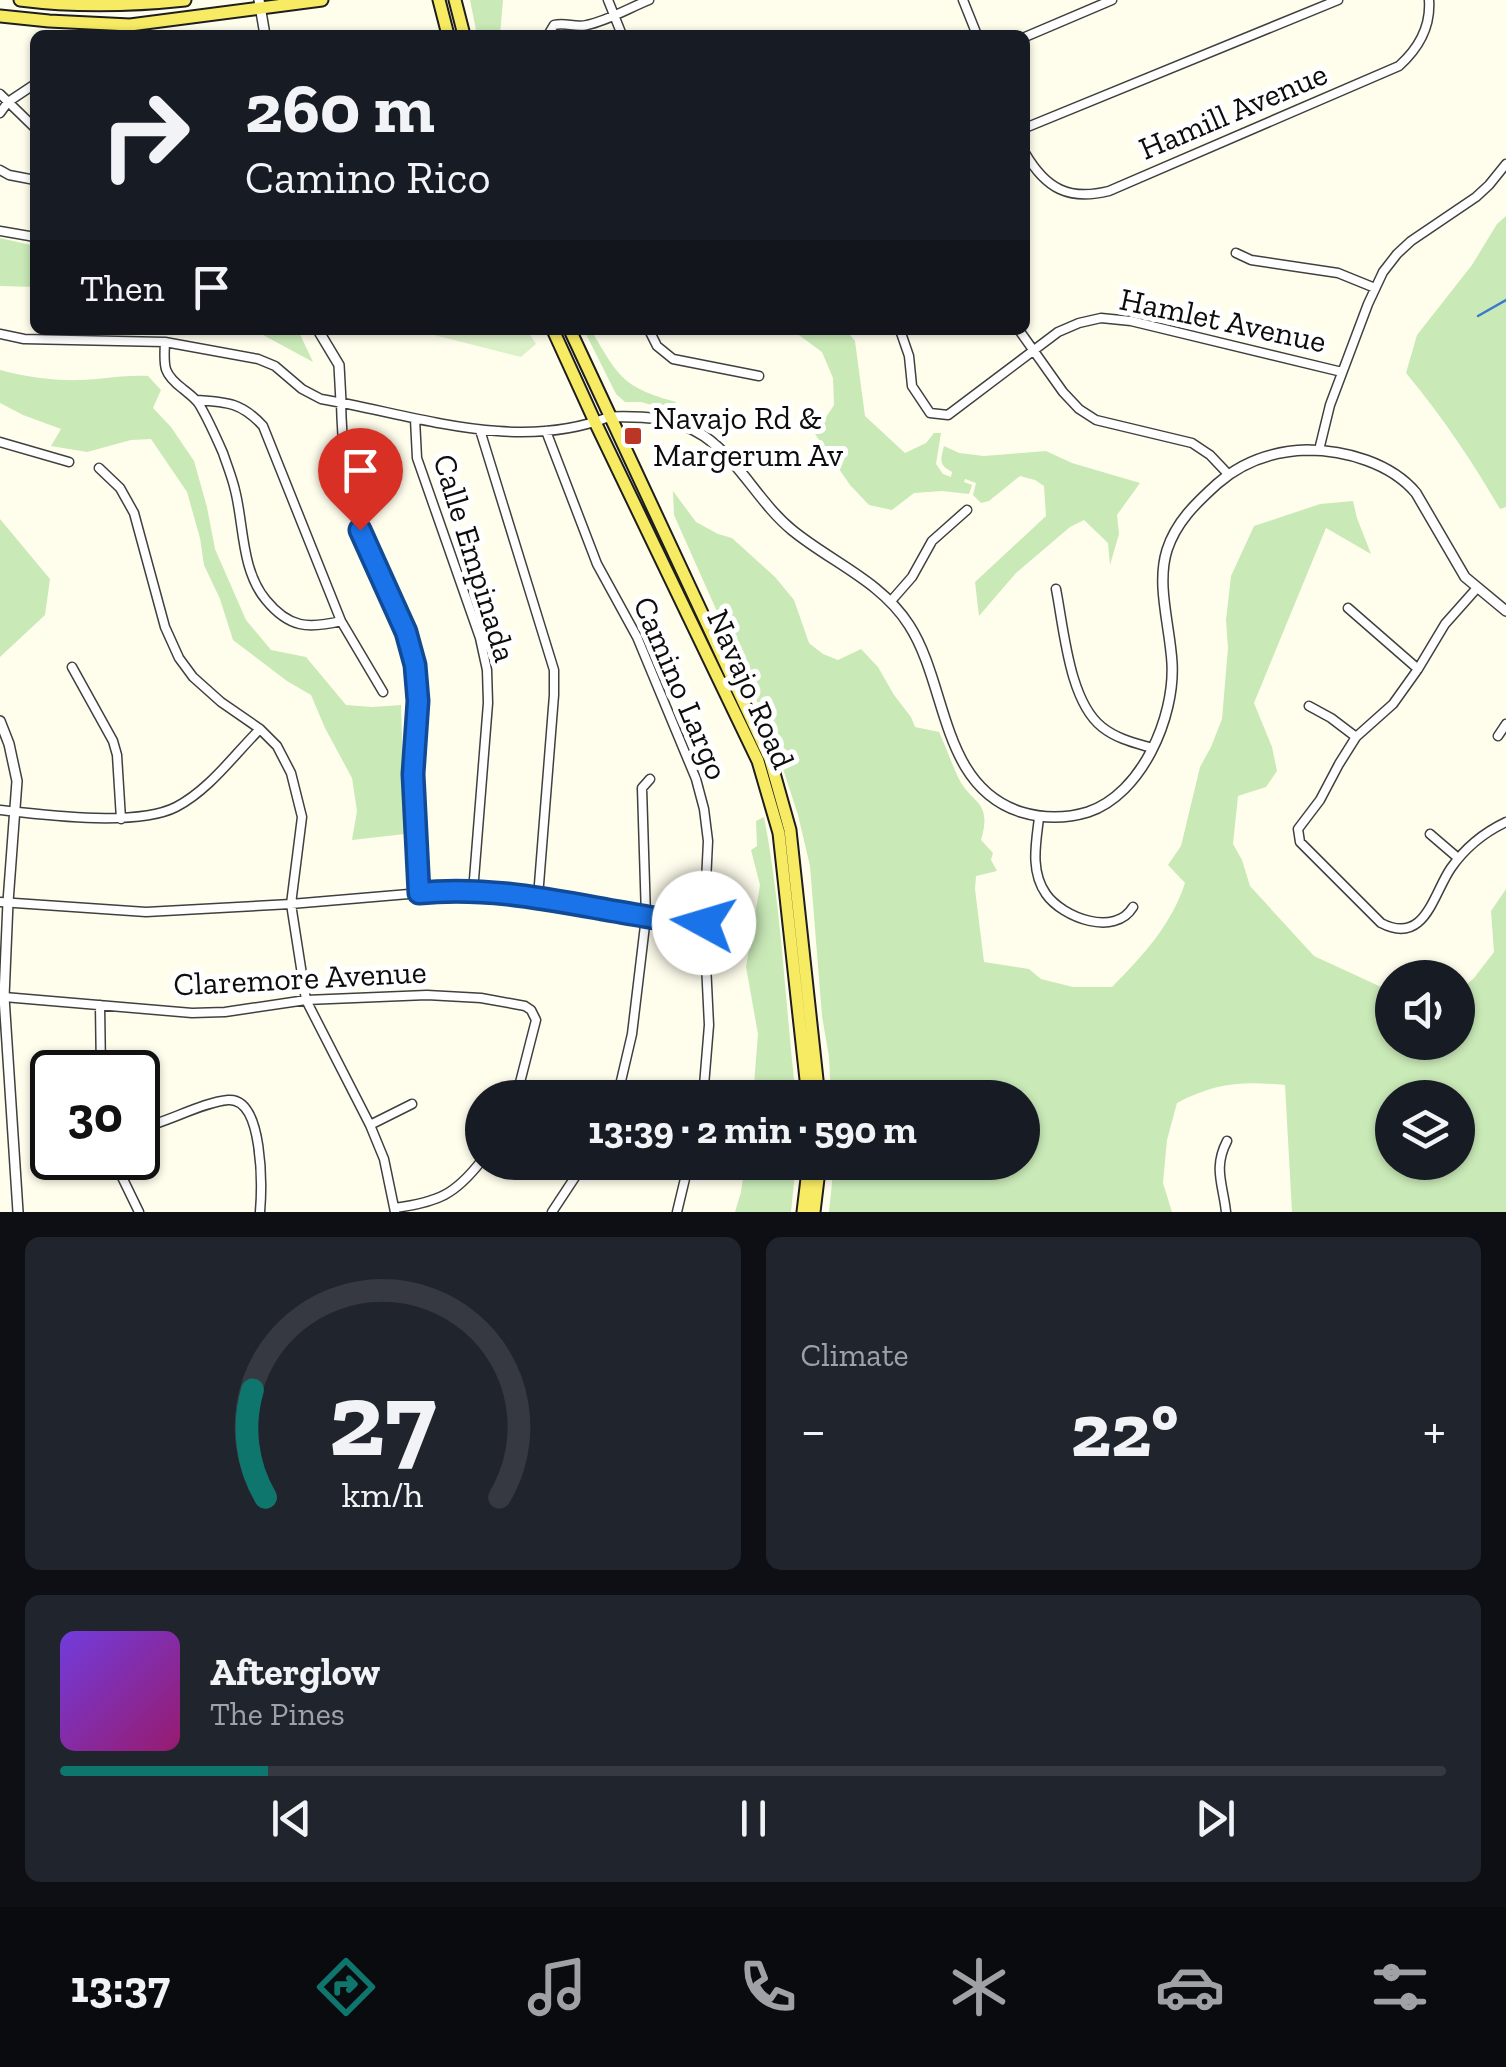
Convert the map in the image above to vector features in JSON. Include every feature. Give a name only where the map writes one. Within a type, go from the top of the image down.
[{"type":"main road","points":[[22,0],[132,6],[185,0]]},
{"type":"main road","points":[[0,16],[48,22],[130,24],[322,0]]},
{"type":"main road","points":[[439,0],[447,30]]},
{"type":"main road","points":[[455,0],[463,30]]},
{"type":"main road","name":"Navajo Road","points":[[555,335],[758,761],[779,833],[806,1080]]},
{"type":"main road","name":"Navajo Road","points":[[572,335],[770,759],[790,830],[817,1080]]},
{"type":"main road","points":[[802,1212],[806,1180]]},
{"type":"main road","points":[[814,1212],[818,1180]]},
{"type":"street","points":[[608,0],[620,30]]},
{"type":"street","points":[[551,30],[562,23],[590,25],[649,0]]},
{"type":"street","points":[[963,0],[975,30]]},
{"type":"street","points":[[1030,34],[1112,0]]},
{"type":"street","points":[[1030,126],[1338,0]]},
{"type":"street","name":"Hamill Avenue","points":[[1030,162],[1036,172],[1064,192],[1091,195],[1110,191],[1399,66],[1424,33],[1428,0]]},
{"type":"street","points":[[260,5],[264,30]]},
{"type":"street","points":[[0,113],[8,102],[30,87]]},
{"type":"street","points":[[0,94],[30,123]]},
{"type":"street","points":[[1319,450],[1330,405],[1383,272],[1396,254],[1476,197],[1506,164]]},
{"type":"street","points":[[0,170],[30,179]]},
{"type":"street","points":[[0,231],[30,236]]},
{"type":"street","points":[[1236,253],[1251,260],[1338,273],[1375,288]]},
{"type":"street","name":"Hamlet Avenue","points":[[902,335],[912,386],[930,413],[943,416],[1058,332],[1101,318],[1131,321],[1342,372]]},
{"type":"street","points":[[0,334],[24,339],[164,342],[258,359],[275,366],[321,399],[480,430],[546,431],[610,417],[637,416],[666,420],[702,434],[790,529],[892,601],[919,644],[968,773],[990,797],[1008,808],[1040,818],[1088,812],[1107,803],[1132,782],[1152,748],[1172,680],[1163,586],[1167,550],[1180,522],[1195,504],[1228,474],[1248,463],[1270,454],[1319,450],[1392,471],[1416,493],[1465,577],[1506,612]]},
{"type":"street","points":[[321,335],[339,365],[342,438],[360,530],[406,632],[415,665],[418,701],[413,774],[419,893]]},
{"type":"street","points":[[652,335],[657,346],[673,359],[759,376]]},
{"type":"street","points":[[1022,335],[1079,410],[1096,420],[1192,442],[1228,474]]},
{"type":"street","points":[[164,342],[167,374],[198,400],[222,451],[257,587],[284,618],[302,626],[341,621]]},
{"type":"street","points":[[198,400],[227,402],[244,409],[262,426],[341,621],[382,692]]},
{"type":"street","name":"Calle Empinada","points":[[416,419],[416,458],[480,638],[487,670],[488,702],[473,892]]},
{"type":"street","points":[[480,430],[554,670],[538,897]]},
{"type":"street","name":"Camino Largo","points":[[546,431],[584,534],[637,637],[696,779],[708,841],[704,1080]]},
{"type":"street","points":[[0,442],[70,462]]},
{"type":"street","points":[[99,468],[120,488],[134,513],[165,627],[179,658],[193,677],[277,746],[291,773],[302,817],[291,904],[306,1000],[370,1125],[384,1159],[395,1210],[428,1203],[465,1180]]},
{"type":"street","points":[[892,601],[912,577],[932,541],[967,510]]},
{"type":"street","points":[[1056,588],[1075,682],[1085,708],[1102,727],[1122,739],[1152,748]]},
{"type":"street","points":[[1476,588],[1445,624],[1393,704],[1356,738],[1298,829],[1300,842],[1381,923],[1402,928],[1412,926],[1428,912],[1458,858],[1506,822]]},
{"type":"street","points":[[1348,608],[1418,669]]},
{"type":"street","points":[[72,666],[113,741],[121,819]]},
{"type":"street","points":[[1309,706],[1356,738]]},
{"type":"street","points":[[0,720],[17,781],[4,902],[4,997],[18,1212]]},
{"type":"street","points":[[1498,736],[1506,724]]},
{"type":"street","points":[[0,810],[146,818],[189,799],[260,729]]},
{"type":"street","points":[[620,1080],[632,1034],[646,917],[642,788],[650,778]]},
{"type":"street","points":[[1040,818],[1035,865],[1046,894],[1072,916],[1090,921],[1119,921],[1133,907]]},
{"type":"street","points":[[1430,834],[1458,858]]},
{"type":"street","points":[[4,902],[146,912],[444,890],[538,897],[646,917],[704,923]]},
{"type":"street","name":"Claremore Avenue","points":[[4,997],[192,1012],[225,1012],[306,1000],[427,994],[482,998],[525,1006],[534,1014],[536,1020],[521,1080]]},
{"type":"street","points":[[100,1005],[100,1050]]},
{"type":"street","points":[[160,1123],[232,1099],[243,1104],[250,1113],[260,1153],[260,1212]]},
{"type":"street","points":[[370,1125],[412,1104]]},
{"type":"street","points":[[1226,1212],[1219,1176],[1220,1154],[1227,1140]]},
{"type":"street","points":[[123,1180],[139,1212]]},
{"type":"street","points":[[552,1212],[574,1180]]},
{"type":"street","points":[[677,1212],[685,1180]]},
{"type":"green space","points":[[470,0],[503,0],[500,30],[476,30]]},
{"type":"green space","points":[[1506,216],[1506,507],[1500,509],[1456,439],[1406,373],[1417,335]]},
{"type":"green space","points":[[0,238],[30,245],[30,287],[0,286]]},
{"type":"green space","points":[[263,335],[300,335],[313,362]]},
{"type":"green space","points":[[434,335],[530,335],[536,344],[521,357]]},
{"type":"green space","points":[[586,335],[594,335],[608,359],[633,385],[676,402],[673,411],[625,402],[616,394]]},
{"type":"green space","points":[[799,335],[850,335],[855,341],[865,416],[905,453],[926,443],[934,433],[941,433],[936,464],[943,474],[951,477],[952,472],[942,462],[944,446],[959,453],[984,456],[1046,451],[1140,483],[1117,515],[1119,534],[1110,565],[1108,543],[1084,520],[1070,527],[1016,573],[979,616],[975,582],[1046,516],[1044,486],[1020,476],[981,503],[973,495],[976,483],[965,479],[972,485],[969,494],[914,493],[892,510],[869,505],[850,485],[815,434],[834,405],[833,378],[822,352]]},
{"type":"green space","points":[[0,370],[61,380],[148,376],[161,390],[153,408],[194,461],[215,549],[246,620],[271,650],[306,657],[346,705],[401,705],[405,834],[352,840],[357,811],[352,778],[311,695],[233,640],[204,565],[187,492],[151,439],[131,440],[87,452],[51,446],[61,429],[0,403]]},
{"type":"green space","points":[[673,491],[696,522],[732,538],[775,577],[794,600],[809,643],[838,660],[861,649],[878,667],[915,727],[939,732],[963,786],[982,809],[981,840],[993,853],[991,860],[997,871],[976,876],[984,962],[1029,969],[1041,979],[1073,987],[1112,987],[1164,926],[1185,883],[1168,865],[1181,846],[1200,767],[1222,719],[1231,576],[1254,526],[1320,504],[1353,501],[1371,554],[1326,528],[1254,703],[1277,771],[1266,787],[1238,796],[1233,844],[1250,886],[1314,956],[1375,984],[1375,1060],[1475,1060],[1475,977],[1494,952],[1491,911],[1506,889],[1506,1212],[1292,1212],[1285,1085],[1255,1083],[1217,1087],[1177,1103],[1167,1140],[1163,1183],[1172,1212],[829,1212],[832,1180],[1040,1180],[1040,1080],[830,1080],[810,866],[772,735],[674,515]]},
{"type":"green space","points":[[0,519],[50,579],[45,615],[0,657]]},
{"type":"green space","points":[[764,817],[770,852],[794,1080],[754,1080],[758,1034],[746,967],[760,885],[751,850],[757,846],[756,821]]},
{"type":"green space","points":[[743,1180],[794,1180],[791,1212],[735,1212]]},
{"type":"waterway","points":[[1478,316],[1506,300]]},
{"type":"place","name":"Navajo Rd & Margerum Av","points":[[633,436]]},
{"type":"route","points":[[360,530],[406,632],[417,677],[413,774],[419,893],[444,890],[523,894],[646,917],[704,923]]}]
